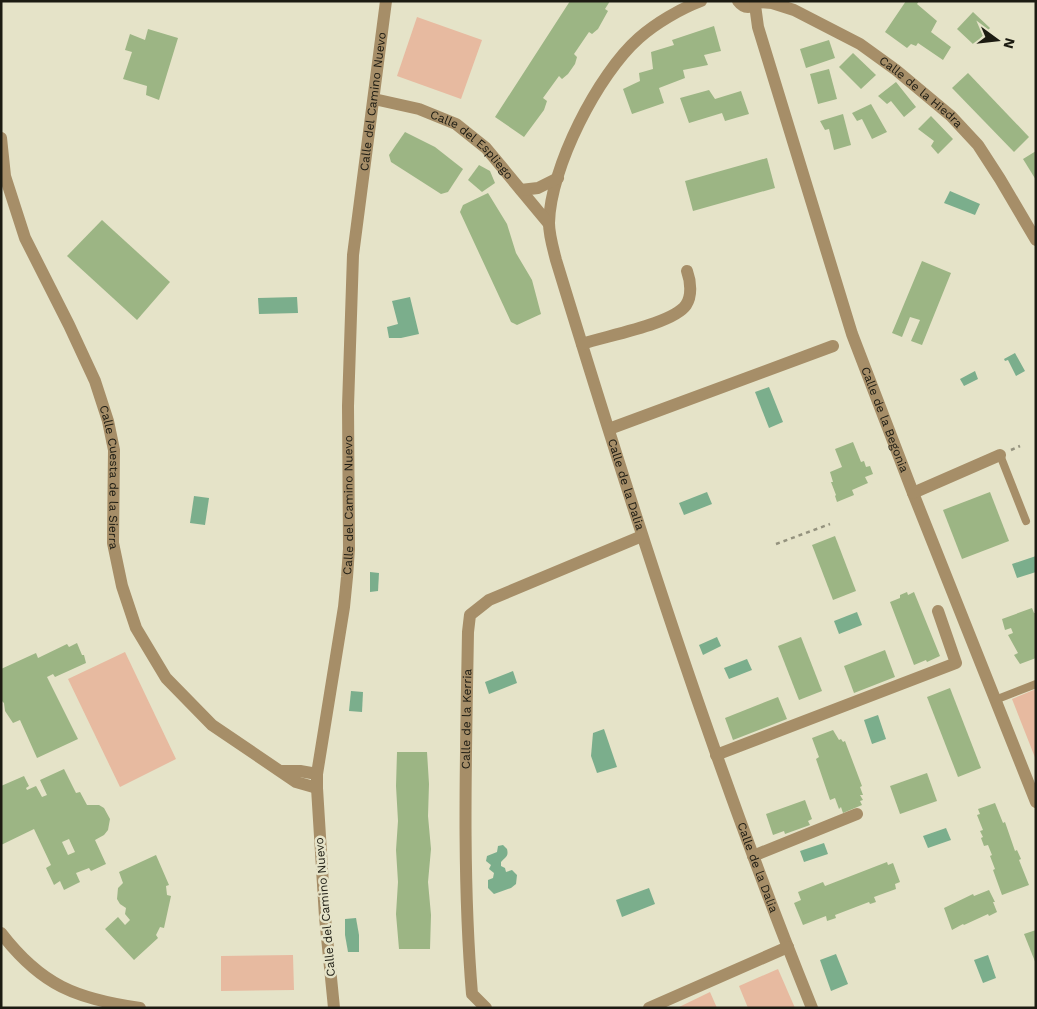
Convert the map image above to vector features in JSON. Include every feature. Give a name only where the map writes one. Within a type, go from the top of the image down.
[{"type":"street","name":"Calle del Camino Nuevo","points":[[331,1007],[316,788],[348,577],[348,406],[353,255],[386,1]]},
{"type":"street","name":"Calle de la Dalia","points":[[701,1],[658,24],[639,38],[609,71],[593,97],[558,178],[552,199],[549,224],[556,260],[658,586],[716,755],[812,1008]]},
{"type":"street","name":"Calle de la Hiedra","points":[[751,3],[772,2],[794,10],[860,44],[896,70],[951,116],[978,145],[1036,240]]},
{"type":"street","name":"Calle de la Begonia","points":[[751,3],[852,334],[1036,802]]},
{"type":"street","name":"Calle del Espliego","points":[[374,99],[419,109],[456,124],[486,148],[549,224]]},
{"type":"street","name":"Calle Cuesta de la Sierra","points":[[1,138],[5,176],[25,238],[70,325],[95,381],[108,421],[114,450],[113,543],[122,586],[136,628],[166,678],[212,725],[296,782],[316,788]]},
{"type":"street","points":[[521,190],[538,188],[558,178]]},
{"type":"street","points":[[582,344],[644,327],[675,316],[689,300],[690,280],[688,272]]},
{"type":"street","points":[[608,429],[833,346]]},
{"type":"street","points":[[913,493],[1000,454]]},
{"type":"street","name":"Calle de la Kerria","points":[[486,1008],[472,994],[465,848],[468,632],[470,615],[490,600],[642,536]]},
{"type":"street","points":[[716,755],[956,663],[938,611]]},
{"type":"street","points":[[281,771],[300,771],[317,774]]},
{"type":"street","points":[[753,856],[857,814]]},
{"type":"street","points":[[1,933],[34,969],[55,985],[86,997],[135,1007]]},
{"type":"street","points":[[649,1008],[788,947]]},
{"type":"lane","points":[[1000,454],[1026,521]]},
{"type":"lane","points":[[995,700],[1036,684]]},
{"type":"path","points":[[776,544],[830,524]]},
{"type":"shaded area","points":[[417,17],[482,40],[461,99],[397,76]]},
{"type":"shaded area","points":[[950,191],[980,204],[975,215],[944,203]]},
{"type":"shaded area","points":[[297,297],[298,313],[259,314],[258,298]]},
{"type":"shaded area","points":[[410,297],[419,334],[401,338],[389,338],[387,327],[398,324],[392,301]]},
{"type":"shaded area","points":[[1015,353],[1025,371],[1016,376],[1008,360],[1005,361],[1004,359]]},
{"type":"shaded area","points":[[975,371],[978,379],[964,386],[960,379]]},
{"type":"shaded area","points":[[769,387],[783,422],[769,428],[755,392]]},
{"type":"shaded area","points":[[707,492],[712,504],[684,515],[679,503]]},
{"type":"shaded area","points":[[194,496],[209,498],[205,525],[190,523]]},
{"type":"shaded area","points":[[1036,556],[1036,572],[1017,578],[1012,564]]},
{"type":"shaded area","points":[[370,572],[379,573],[378,591],[370,592]]},
{"type":"shaded area","points":[[857,612],[862,625],[839,634],[834,621]]},
{"type":"shaded area","points":[[717,637],[721,646],[703,655],[699,645]]},
{"type":"shaded area","points":[[125,652],[176,759],[120,787],[68,679]]},
{"type":"shaded area","points":[[747,659],[752,670],[729,679],[724,668]]},
{"type":"shaded area","points":[[513,671],[517,683],[489,694],[485,682]]},
{"type":"shaded area","points":[[1036,689],[1036,760],[1012,699]]},
{"type":"shaded area","points":[[351,691],[363,692],[362,712],[349,711]]},
{"type":"shaded area","points":[[878,715],[886,739],[872,744],[864,720]]},
{"type":"shaded area","points":[[604,729],[617,767],[597,773],[591,756],[593,733]]},
{"type":"shaded area","points":[[946,828],[951,840],[928,848],[923,836]]},
{"type":"shaded area","points":[[824,843],[828,854],[804,862],[800,851]]},
{"type":"shaded area","points":[[503,845],[507,849],[507,854],[501,862],[501,866],[505,868],[506,872],[512,870],[517,875],[516,884],[511,888],[494,894],[488,888],[488,880],[493,878],[494,873],[489,869],[491,865],[486,861],[487,856],[497,852],[498,846]]},
{"type":"shaded area","points":[[649,888],[655,904],[622,917],[616,900]]},
{"type":"shaded area","points":[[356,918],[359,952],[348,952],[345,919]]},
{"type":"shaded area","points":[[836,954],[848,984],[831,991],[820,960]]},
{"type":"shaded area","points":[[293,955],[294,990],[221,991],[221,956]]},
{"type":"shaded area","points":[[988,955],[996,978],[983,983],[974,960]]},
{"type":"shaded area","points":[[778,969],[795,1008],[748,1008],[739,986]]},
{"type":"shaded area","points":[[710,992],[717,1008],[677,1008]]},
{"type":"building","points":[[570,1],[610,1],[605,9],[608,11],[598,29],[592,34],[589,32],[574,54],[577,57],[575,64],[562,79],[559,76],[543,98],[547,101],[544,110],[524,137],[495,117]]},
{"type":"building","points":[[906,1],[919,1],[917,4],[937,21],[931,32],[951,47],[943,60],[918,43],[916,46],[911,44],[907,48],[885,32]]},
{"type":"building","points":[[973,12],[990,28],[974,45],[957,29]]},
{"type":"building","points":[[714,26],[721,51],[704,55],[708,65],[683,70],[685,78],[659,88],[664,103],[632,114],[623,89],[640,81],[639,73],[653,69],[651,52],[674,45],[672,40]]},
{"type":"building","points":[[148,29],[178,38],[159,100],[146,95],[147,86],[123,79],[132,52],[125,50],[130,34],[145,40]]},
{"type":"building","points":[[829,40],[835,58],[806,68],[800,49]]},
{"type":"building","points":[[853,53],[876,75],[861,89],[839,67]]},
{"type":"building","points":[[829,69],[837,99],[818,104],[810,74]]},
{"type":"building","points":[[968,73],[1029,137],[1014,152],[952,88]]},
{"type":"building","points":[[896,82],[916,107],[904,117],[891,101],[887,104],[878,96]]},
{"type":"building","points":[[709,90],[715,99],[741,91],[749,114],[725,121],[722,113],[689,123],[680,98]]},
{"type":"building","points":[[871,104],[887,132],[872,139],[862,119],[857,121],[852,113]]},
{"type":"building","points":[[843,114],[851,145],[834,150],[829,129],[825,130],[820,121]]},
{"type":"building","points":[[931,116],[953,139],[938,154],[931,146],[934,141],[918,129]]},
{"type":"building","points":[[405,132],[435,147],[463,169],[448,192],[441,194],[391,162],[389,155]]},
{"type":"building","points":[[1036,151],[1036,180],[1023,159]]},
{"type":"building","points":[[767,158],[775,188],[693,211],[685,181]]},
{"type":"building","points":[[479,165],[490,171],[495,183],[482,192],[468,180]]},
{"type":"building","points":[[488,193],[507,224],[516,253],[532,280],[541,314],[517,325],[511,322],[460,212],[463,205]]},
{"type":"building","points":[[102,220],[170,282],[137,320],[67,256]]},
{"type":"building","points":[[922,261],[951,273],[922,345],[911,341],[920,320],[910,317],[902,337],[892,333]]},
{"type":"building","points":[[853,442],[861,462],[864,461],[866,467],[870,466],[873,474],[865,477],[868,483],[852,490],[854,495],[837,502],[830,472],[842,467],[835,449]]},
{"type":"building","points":[[990,492],[1009,541],[962,559],[943,510]]},
{"type":"building","points":[[835,536],[856,591],[833,600],[812,545]]},
{"type":"building","points":[[907,592],[908,595],[914,592],[940,656],[914,665],[890,602],[900,598],[900,595]]},
{"type":"building","points":[[1032,608],[1034,613],[1036,613],[1036,658],[1020,664],[1014,655],[1018,653],[1008,635],[1013,633],[1011,628],[1005,630],[1002,619]]},
{"type":"building","points":[[801,637],[822,691],[799,700],[778,646]]},
{"type":"building","points":[[77,643],[86,663],[55,677],[53,674],[47,677],[78,739],[37,758],[20,720],[13,723],[5,711],[4,703],[1,700],[1,669],[36,653],[38,658],[67,644],[69,647]]},
{"type":"building","points":[[885,650],[895,677],[854,693],[844,666]]},
{"type":"building","points":[[950,688],[981,768],[958,777],[927,697]]},
{"type":"building","points":[[778,697],[787,719],[733,740],[725,718]]},
{"type":"building","points":[[833,730],[839,740],[845,741],[862,786],[860,787],[863,795],[860,795],[863,800],[860,801],[862,805],[843,813],[841,807],[839,809],[835,798],[830,800],[816,759],[819,757],[812,738]]},
{"type":"building","points":[[397,752],[427,752],[428,816],[431,849],[428,882],[431,915],[430,949],[399,949],[396,914],[398,882],[396,850],[398,821]]},
{"type":"building","points":[[64,769],[76,793],[80,792],[87,805],[99,805],[104,808],[110,819],[108,830],[104,835],[95,840],[106,864],[91,871],[89,868],[76,873],[80,882],[64,890],[60,881],[54,885],[46,868],[51,865],[34,829],[1,845],[1,786],[24,776],[29,786],[26,788],[27,790],[36,786],[42,797],[47,795],[40,780]],"holes":[[[69,839],[75,852],[68,855],[62,842]]]},
{"type":"building","points":[[927,773],[937,801],[900,814],[890,786]]},
{"type":"building","points":[[805,800],[812,819],[808,821],[810,825],[785,834],[784,831],[773,835],[766,814]]},
{"type":"building","points":[[995,803],[1003,823],[1005,822],[1015,851],[1017,850],[1021,859],[1019,860],[1029,885],[1002,895],[993,870],[995,869],[990,856],[992,855],[988,845],[984,846],[981,838],[983,837],[980,831],[983,830],[977,815],[980,814],[978,809]]},
{"type":"building","points":[[156,855],[169,885],[166,886],[167,895],[171,896],[164,928],[160,927],[156,935],[158,938],[134,960],[105,929],[118,917],[125,925],[130,920],[125,914],[126,908],[117,899],[118,888],[123,883],[119,872]]},
{"type":"building","points":[[887,862],[888,865],[893,863],[900,882],[895,884],[896,889],[874,897],[876,902],[870,904],[869,902],[835,915],[836,918],[827,921],[826,916],[803,925],[794,903],[801,900],[798,892],[823,882],[825,886]]},
{"type":"building","points":[[989,890],[995,902],[993,902],[997,912],[952,930],[944,908],[973,894],[974,896]]},
{"type":"building","points":[[1036,930],[1036,964],[1024,934]]}]
